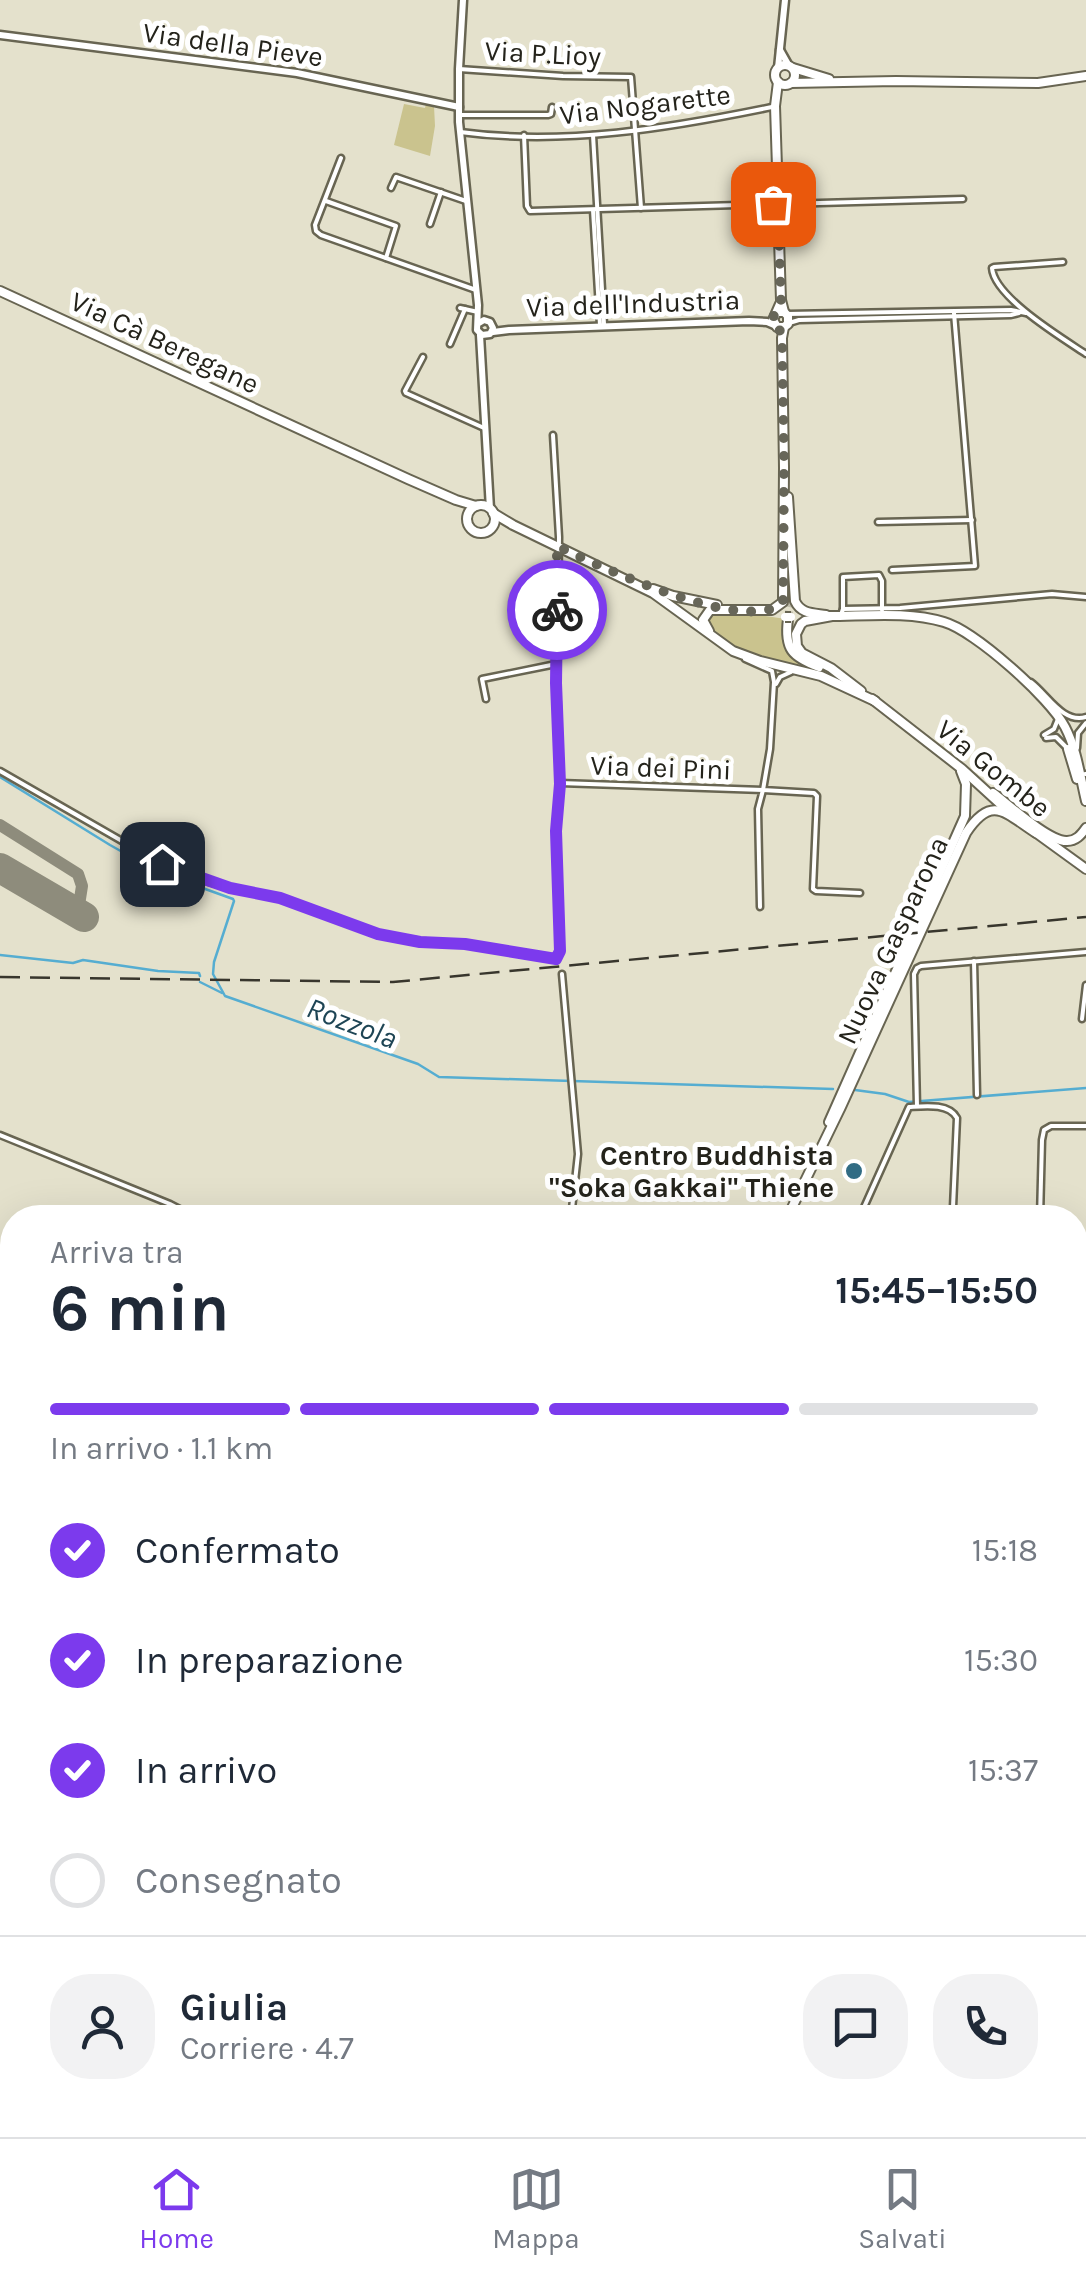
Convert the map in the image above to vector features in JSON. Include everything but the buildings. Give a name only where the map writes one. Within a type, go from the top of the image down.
[{"type":"main road","points":[[838,82],[783,66],[775,76],[783,85],[1038,83],[1083,75]]},
{"type":"main road","points":[[775,106],[795,74],[791,67]]},
{"type":"main road","points":[[733,651],[705,625],[707,612],[715,608],[772,610],[784,599],[775,106],[778,82]]},
{"type":"main road","name":"Via Cà Beregane","points":[[0,291],[456,500]]},
{"type":"main road","points":[[784,468],[788,562]]},
{"type":"main road","points":[[784,468],[795,601],[805,612],[839,614]]},
{"type":"main road","points":[[456,500],[464,506],[473,530],[513,525]]},
{"type":"main road","name":"Via Gombe","points":[[456,500],[485,508],[631,581],[674,606],[733,651],[810,672],[874,701]]},
{"type":"main road","points":[[467,516],[470,510],[485,508],[493,525],[488,530]]},
{"type":"main road","points":[[631,581],[673,596],[788,618],[882,612],[952,624],[1030,686],[1056,716],[1067,731],[1084,772],[1085,796]]},
{"type":"main road","points":[[839,614],[804,621],[797,629],[796,641],[802,653],[841,676]]},
{"type":"main road","points":[[788,618],[786,638],[794,654],[841,676]]},
{"type":"main road","name":"Via Gombe","points":[[841,676],[1086,869]]},
{"type":"main road","points":[[1056,716],[1085,796]]},
{"type":"main road","points":[[959,767],[1048,835],[1070,841],[1085,830]]},
{"type":"main road","name":"Nuova Gasparona","points":[[821,1145],[965,816],[966,784],[959,767]]},
{"type":"main road","points":[[966,833],[982,808],[997,802],[1016,810]]},
{"type":"main road","name":"Nuova Gasparona","points":[[794,1205],[966,833],[981,814],[996,809],[1036,833]]},
{"type":"main road","points":[[1054,846],[1069,846],[1085,830]]},
{"type":"street","points":[[463,0],[459,111],[478,309],[486,328],[480,352],[488,497],[485,508]]},
{"type":"street","points":[[778,68],[785,0]]},
{"type":"street","name":"Via della Pieve","points":[[0,35],[298,74],[459,111]]},
{"type":"street","points":[[778,47],[791,67]]},
{"type":"street","name":"Via P.Lioy","points":[[459,69],[632,77],[636,130]]},
{"type":"street","name":"Via Nogarette","points":[[460,132],[594,135],[695,122],[775,106]]},
{"type":"street","points":[[459,111],[548,116],[552,107]]},
{"type":"street","points":[[636,130],[641,208]]},
{"type":"street","points":[[524,135],[530,211],[963,199]]},
{"type":"street","points":[[594,135],[602,325]]},
{"type":"street","points":[[341,158],[316,228],[320,234],[476,290]]},
{"type":"street","points":[[391,188],[396,177],[467,201]]},
{"type":"street","points":[[430,224],[441,192]]},
{"type":"street","points":[[326,201],[396,226],[386,258]]},
{"type":"street","points":[[1063,262],[992,268],[992,279],[1026,313],[1086,354]]},
{"type":"street","points":[[450,344],[462,308],[478,309]]},
{"type":"street","name":"Via dell'Industria","points":[[486,328],[954,315],[1011,310],[1026,313]]},
{"type":"street","points":[[892,570],[975,566],[954,315]]},
{"type":"street","points":[[422,357],[406,393],[484,428]]},
{"type":"street","points":[[0,771],[162,864],[194,877],[280,898],[378,934],[556,959],[560,951],[556,831],[560,784],[556,664],[559,537],[552,435]]},
{"type":"street","points":[[878,522],[972,520]]},
{"type":"street","points":[[839,614],[843,577],[862,575],[881,576],[882,612],[1052,594],[1086,597]]},
{"type":"street","points":[[557,587],[594,606]]},
{"type":"street","points":[[916,617],[918,607]]},
{"type":"street","points":[[733,651],[772,671],[770,748],[763,790],[814,792],[817,796],[814,889],[860,893]]},
{"type":"street","points":[[1002,662],[1037,686],[1068,717],[1086,720]]},
{"type":"street","points":[[486,699],[482,679],[556,664]]},
{"type":"street","points":[[774,688],[788,672],[810,672]]},
{"type":"street","points":[[1056,716],[1054,729],[1046,737],[1056,736],[1068,749]]},
{"type":"street","points":[[1084,772],[1077,737],[1086,720]]},
{"type":"street","name":"Via dei Pini","points":[[560,784],[763,790],[758,809],[760,906]]},
{"type":"street","points":[[917,1103],[917,968],[1086,952]]},
{"type":"street","points":[[974,961],[977,1095]]},
{"type":"street","points":[[562,974],[578,1169],[573,1205]]},
{"type":"street","points":[[1082,1019],[1086,985]]},
{"type":"street","points":[[866,1205],[909,1107],[917,1103],[948,1108],[957,1118],[953,1205]]},
{"type":"street","points":[[1040,1205],[1044,1130],[1051,1126],[1086,1126]]},
{"type":"street","points":[[0,1135],[172,1205]]},
{"type":"shaded area","points":[[404,104],[434,106],[430,156],[394,145]]},
{"type":"shaded area","points":[[709,613],[786,619],[786,646],[817,669],[837,675],[853,687],[824,673],[740,651],[713,632],[706,618]]},
{"type":"waterway","name":"Rozzola","points":[[0,777],[158,872],[233,899],[213,974],[225,996],[418,1064],[439,1077],[833,1089]]},
{"type":"waterway","points":[[0,955],[73,963],[83,960],[200,976]]},
{"type":"waterway","points":[[200,982],[222,993]]},
{"type":"waterway","name":"Rozzola","points":[[855,1090],[909,1102],[1086,1088]]},
{"type":"taxiway","points":[[0,825],[78,874],[82,886],[79,905],[72,910]]},
{"type":"runway","points":[[0,868],[84,917]]},
{"type":"tunnel","points":[[788,562],[788,619]]},
{"type":"railway","points":[[0,977],[393,982],[1086,917]]},
{"type":"way so far","points":[[557,610],[557,546],[673,596],[740,610],[772,610],[783,602],[782,338],[772,320],[781,300],[778,209],[773,204]]},
{"type":"place","name":"Centro Buddhista \"Soka Gakkai\" Thiene","points":[[854,1171]]},
{"type":"route","points":[[162,864],[230,888],[272,895],[378,934],[556,959],[560,951],[557,610]]}]
